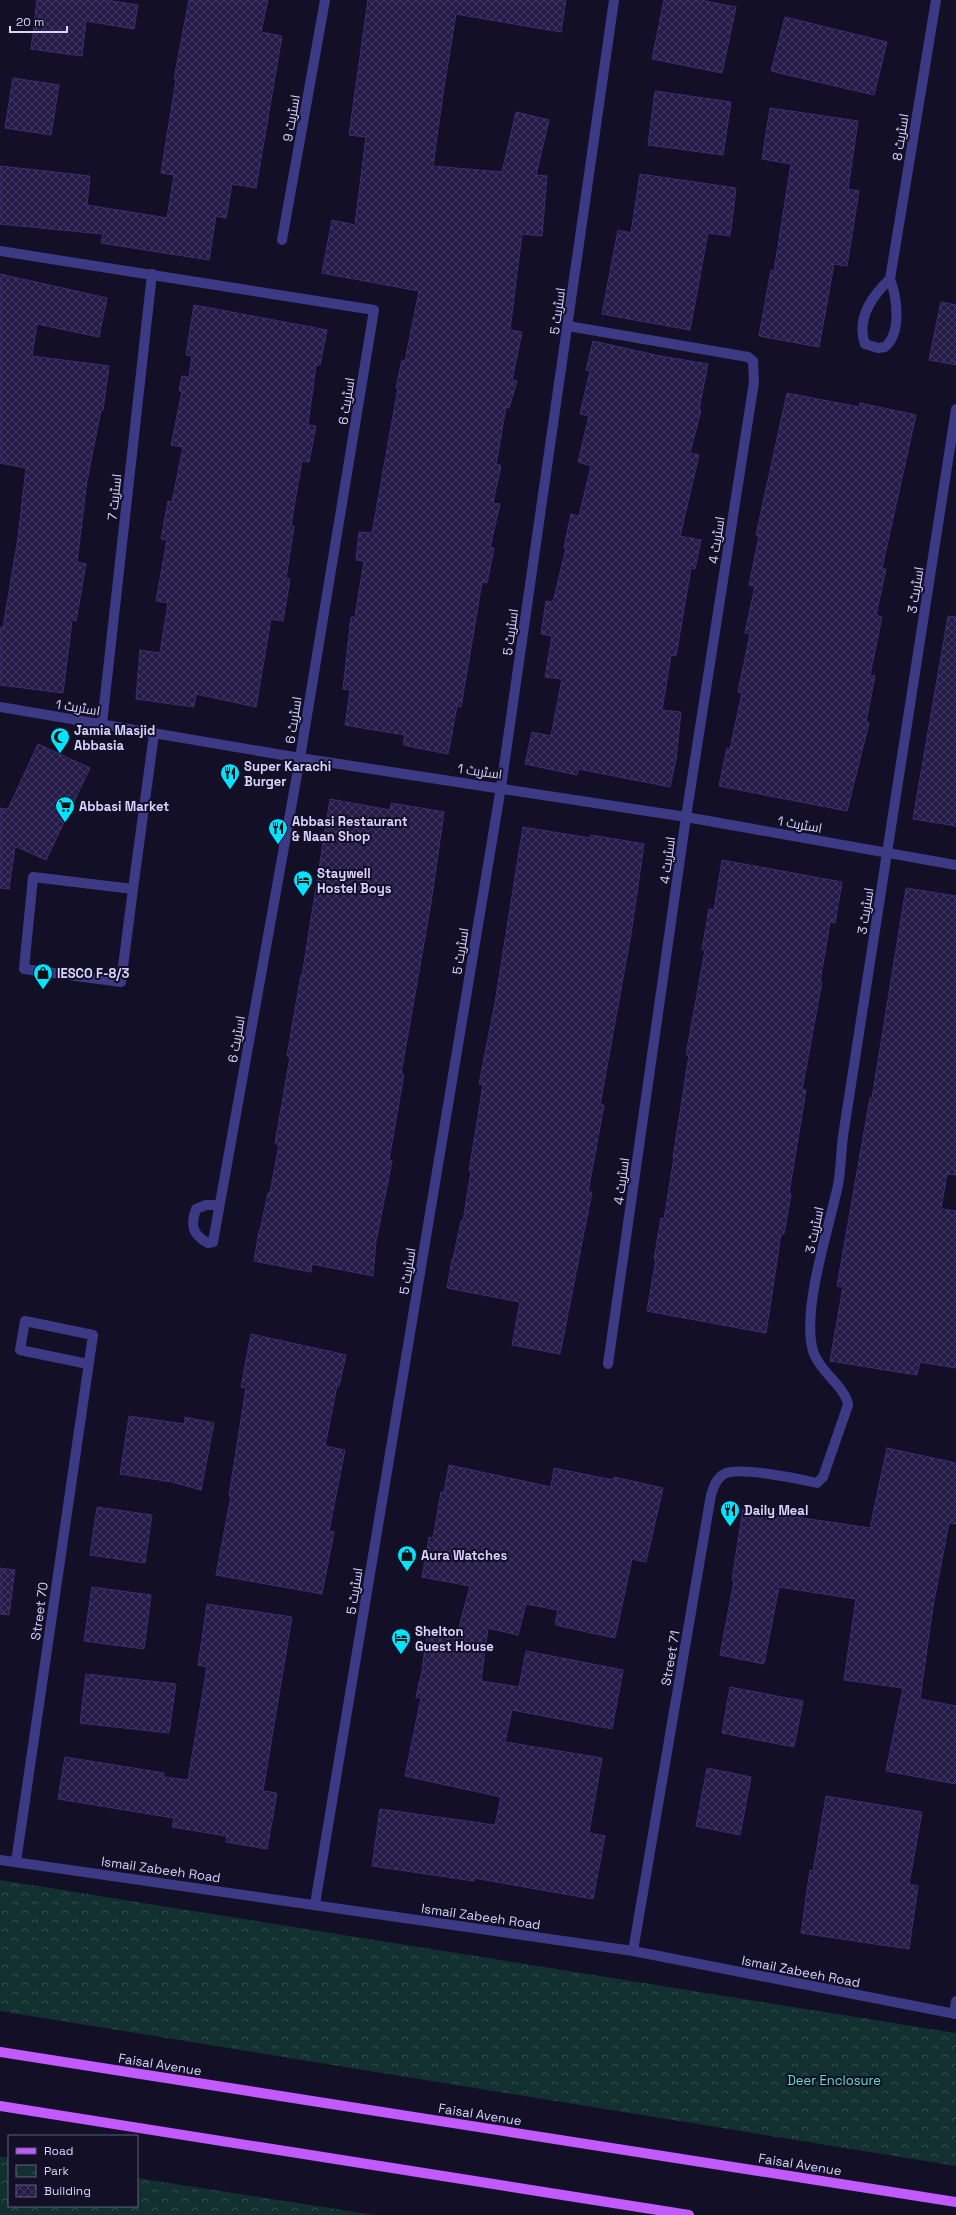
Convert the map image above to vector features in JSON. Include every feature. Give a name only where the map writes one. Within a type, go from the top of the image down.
[{"type":"main road","name":"Faisal Avenue","points":[[0,2052],[956,2202]]},
{"type":"main road","points":[[0,2106],[689,2215]]},
{"type":"street","name":"اسٹریٹ 9","points":[[282,240],[325,0]]},
{"type":"street","name":"اسٹریٹ 5","points":[[315,1904],[501,787],[614,0]]},
{"type":"street","name":"اسٹریٹ 8","points":[[890,279],[881,288],[866,310],[862,327],[862,336],[865,344],[870,347],[885,347],[891,342],[893,336],[895,294],[890,279],[936,0]]},
{"type":"street","points":[[0,251],[152,274]]},
{"type":"street","name":"اسٹریٹ 6","points":[[152,274],[374,310],[300,758],[219,1205]]},
{"type":"street","name":"اسٹریٹ 7","points":[[102,724],[152,274]]},
{"type":"street","name":"اسٹریٹ 4","points":[[568,326],[748,357],[753,361],[754,382],[686,817],[608,1364]]},
{"type":"street","name":"اسٹریٹ 3","points":[[823,1477],[848,1405],[843,1393],[821,1368],[812,1346],[812,1300],[838,1183],[843,1136],[956,409]]},
{"type":"street","name":"اسٹریٹ 1","points":[[0,707],[300,758],[501,787],[686,817],[887,854],[956,865]]},
{"type":"street","points":[[133,889],[33,877],[24,969],[121,982],[154,734]]},
{"type":"street","name":"Street 70","points":[[16,1862],[93,1335],[25,1321],[20,1350],[88,1364]]},
{"type":"street","name":"Street 71","points":[[633,1951],[710,1503],[716,1482],[725,1474],[746,1473],[789,1476],[817,1483],[823,1477]]},
{"type":"street","name":"Ismail Zabeeh Road","points":[[0,1860],[315,1904],[633,1951],[955,2014]]},
{"type":"street","points":[[955,2014],[956,2001]]},
{"type":"green space","name":"Deer Enclosure","points":[[0,1880],[956,2033],[956,2166],[0,2011]]},
{"type":"green space","points":[[0,2156],[8,2158],[8,2207],[138,2207],[138,2178],[375,2215],[0,2215]]},
{"type":"building","points":[[37,0],[106,0],[138,5],[134,29],[86,21],[82,56],[31,49]]},
{"type":"building","points":[[189,0],[268,0],[261,32],[282,36],[256,188],[232,184],[226,218],[216,216],[209,260],[101,243],[103,234],[0,224],[0,166],[90,176],[87,205],[167,218],[174,175],[161,173],[176,80],[174,79]]},
{"type":"building","points":[[368,0],[566,0],[561,32],[456,14],[443,94],[433,166],[502,172],[516,112],[549,120],[536,175],[547,176],[542,236],[522,234],[510,330],[522,332],[512,380],[517,381],[509,408],[506,407],[496,465],[501,465],[493,503],[500,504],[490,548],[494,548],[487,583],[482,582],[461,707],[457,706],[448,754],[403,745],[405,735],[345,725],[350,690],[343,689],[351,617],[355,617],[364,561],[356,560],[359,532],[372,533],[398,388],[396,388],[402,360],[405,361],[419,291],[322,273],[332,220],[355,225],[366,137],[349,135]]},
{"type":"building","points":[[664,0],[700,0],[736,7],[722,73],[652,59]]},
{"type":"building","points":[[785,17],[887,42],[874,95],[771,71]]},
{"type":"building","points":[[13,78],[59,85],[51,135],[5,128]]},
{"type":"building","points":[[655,91],[731,102],[723,155],[648,145]]},
{"type":"building","points":[[770,108],[858,121],[848,189],[859,191],[847,266],[834,264],[819,347],[759,336],[771,270],[774,271],[791,164],[762,159]]},
{"type":"building","points":[[640,174],[736,188],[730,236],[708,233],[690,330],[602,314],[618,230],[631,233]]},
{"type":"building","points":[[0,274],[107,298],[99,337],[37,324],[32,356],[109,366],[103,410],[101,410],[87,481],[77,562],[86,564],[76,621],[72,620],[63,693],[0,685],[0,627],[3,628],[18,538],[26,468],[0,463]]},
{"type":"building","points":[[941,302],[956,305],[956,365],[929,360]]},
{"type":"building","points":[[194,305],[327,330],[320,365],[316,365],[308,425],[316,426],[309,462],[302,461],[291,525],[294,526],[286,578],[290,579],[283,621],[271,619],[256,707],[196,694],[194,707],[136,699],[140,650],[160,653],[168,603],[156,601],[167,540],[161,539],[168,501],[172,502],[183,447],[171,445],[182,392],[179,391],[182,376],[189,377],[192,356],[186,355]]},
{"type":"building","points":[[593,341],[660,356],[708,364],[699,409],[701,410],[690,453],[699,455],[680,536],[701,540],[695,569],[691,568],[676,656],[671,655],[662,710],[681,712],[676,759],[670,787],[579,769],[577,775],[525,764],[532,732],[551,736],[562,679],[545,677],[552,636],[541,634],[546,601],[553,602],[566,548],[564,548],[571,514],[579,516],[591,466],[578,462],[589,416],[580,414],[590,371],[586,370]]},
{"type":"building","points":[[787,393],[859,407],[860,403],[916,415],[882,568],[886,569],[876,615],[882,617],[870,675],[875,676],[866,722],[869,723],[847,811],[719,786],[727,748],[730,749],[742,693],[738,692],[750,634],[745,633],[755,586],[749,585],[759,536],[756,535]]},
{"type":"building","points":[[948,616],[956,617],[956,826],[913,819]]},
{"type":"building","points":[[38,744],[90,768],[46,860],[15,846],[9,889],[0,888],[0,808],[8,809]]},
{"type":"building","points":[[330,799],[390,810],[391,803],[444,812],[431,903],[401,1074],[404,1074],[389,1160],[392,1161],[376,1241],[373,1276],[312,1264],[311,1272],[254,1261],[259,1231],[268,1193],[270,1193],[279,1144],[275,1144],[290,1057],[287,1056],[301,975],[302,976]]},
{"type":"building","points":[[523,827],[590,838],[591,835],[644,844],[631,934],[600,1105],[604,1105],[588,1192],[592,1192],[560,1354],[512,1345],[520,1302],[447,1288],[461,1221],[463,1221],[471,1172],[469,1171],[483,1085],[479,1084],[495,1003]]},
{"type":"building","points":[[722,860],[842,882],[835,923],[830,922],[820,982],[822,982],[802,1090],[806,1090],[789,1193],[791,1194],[784,1234],[781,1234],[766,1333],[647,1311],[661,1218],[664,1219],[674,1158],[689,1055],[686,1055],[705,950],[702,950],[709,909],[714,910]]},
{"type":"building","points":[[906,888],[956,896],[956,1175],[947,1174],[941,1209],[956,1211],[956,1368],[920,1362],[917,1375],[830,1361],[843,1287],[837,1286],[870,1098],[872,1098]]},
{"type":"building","points":[[251,1334],[346,1355],[339,1386],[337,1386],[325,1446],[345,1450],[329,1531],[334,1532],[322,1594],[216,1575],[231,1496],[229,1496],[246,1388],[241,1387]]},
{"type":"building","points":[[129,1416],[184,1424],[185,1417],[214,1423],[201,1490],[172,1482],[120,1474]]},
{"type":"building","points":[[887,1448],[956,1463],[956,1524],[949,1523],[933,1606],[920,1699],[956,1706],[956,1784],[886,1771],[903,1688],[844,1680],[856,1599],[779,1587],[764,1664],[720,1655],[734,1581],[732,1580],[743,1509],[870,1528]]},
{"type":"building","points":[[449,1465],[551,1487],[554,1468],[613,1480],[614,1477],[663,1488],[646,1562],[632,1559],[615,1638],[555,1625],[558,1610],[526,1604],[518,1635],[488,1628],[481,1681],[519,1687],[526,1651],[623,1670],[612,1729],[512,1710],[505,1742],[602,1758],[589,1833],[605,1836],[593,1899],[474,1878],[474,1881],[372,1866],[380,1809],[495,1825],[501,1797],[405,1776],[421,1698],[416,1697],[422,1671],[427,1634],[456,1638],[470,1586],[422,1577],[429,1537],[433,1538],[441,1492],[444,1492]]},
{"type":"building","points":[[97,1507],[152,1515],[145,1563],[90,1555]]},
{"type":"building","points":[[0,1568],[15,1570],[9,1615],[0,1614]]},
{"type":"building","points":[[92,1587],[151,1595],[144,1649],[84,1641]]},
{"type":"building","points":[[207,1604],[292,1617],[263,1791],[277,1793],[267,1849],[226,1842],[227,1836],[172,1827],[174,1818],[58,1799],[65,1757],[164,1773],[164,1777],[188,1780],[207,1667],[198,1665]]},
{"type":"building","points":[[86,1674],[176,1684],[169,1733],[80,1723]]},
{"type":"building","points":[[730,1687],[803,1701],[794,1747],[722,1733]]},
{"type":"building","points":[[707,1768],[751,1777],[740,1835],[696,1826]]},
{"type":"building","points":[[826,1796],[922,1812],[909,1884],[918,1886],[909,1949],[801,1933],[810,1870],[813,1871]]},
{"type":"place","name":"Jamia Masjid Abbasia","points":[[60,754]]},
{"type":"place","name":"Super Karachi Burger","points":[[230,790]]},
{"type":"place","name":"Abbasi Market","points":[[65,823]]},
{"type":"place","name":"Abbasi Restaurant & Naan Shop","points":[[278,845]]},
{"type":"place","name":"Staywell Hostel Boys","points":[[303,897]]},
{"type":"place","name":"IESCO F-8/3","points":[[43,990]]},
{"type":"place","name":"Daily Meal","points":[[730,1527]]},
{"type":"place","name":"Aura Watches","points":[[407,1572]]},
{"type":"place","name":"Shelton Guest House","points":[[401,1655]]}]
